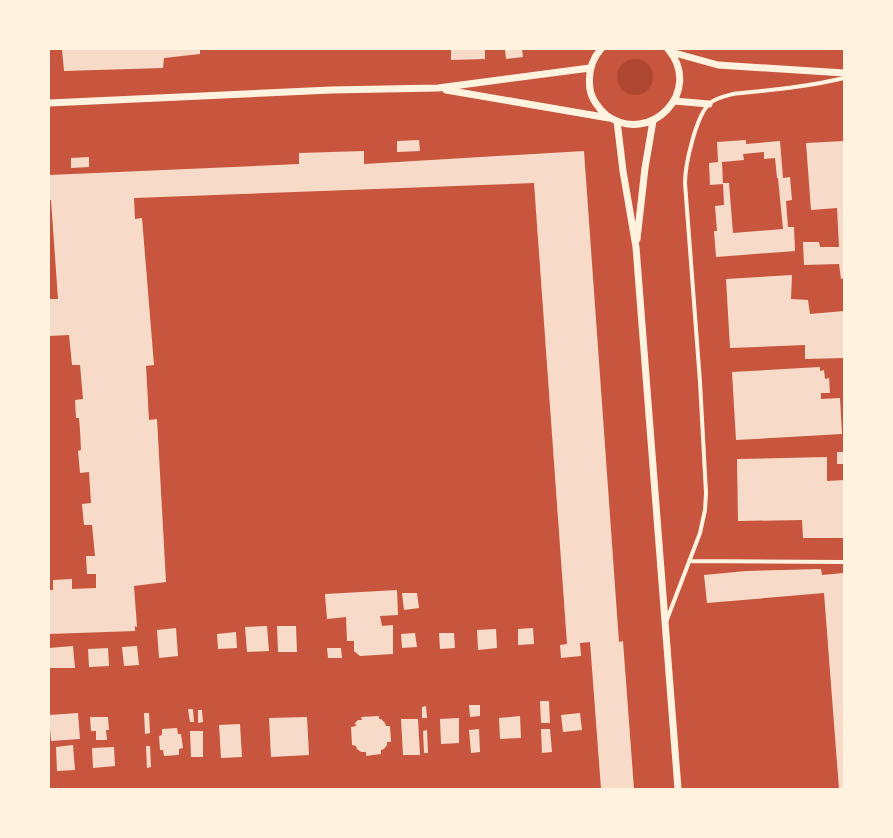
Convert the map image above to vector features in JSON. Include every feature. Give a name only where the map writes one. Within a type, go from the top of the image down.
[{"type":"street","points":[[599,50],[590,68],[590,92],[603,112],[615,120],[636,247],[678,789]]},
{"type":"street","points":[[438,88],[538,105],[629,124],[641,125],[653,121],[665,113],[674,101],[678,91],[680,80],[676,61],[669,51]]},
{"type":"street","points":[[669,51],[718,65],[844,73]]},
{"type":"street","points":[[49,103],[331,90],[438,88],[590,68]]},
{"type":"street","points":[[666,622],[703,524],[705,510],[706,493],[700,382],[685,176],[699,122],[704,111],[716,99],[733,94],[792,88],[825,83],[844,78]]},
{"type":"street","points":[[674,101],[710,104]]},
{"type":"street","points":[[636,247],[645,168],[653,121]]},
{"type":"street","points":[[690,561],[844,562]]},
{"type":"shaded area","points":[[639,59],[648,64],[652,70],[652,84],[648,90],[639,95],[631,95],[622,90],[618,84],[617,73],[622,64],[628,60]]},
{"type":"building","points":[[62,49],[200,49],[200,54],[164,58],[163,68],[64,71]]},
{"type":"building","points":[[451,49],[485,49],[485,59],[451,60]]},
{"type":"building","points":[[505,49],[522,49],[523,57],[506,59]]},
{"type":"building","points":[[419,140],[420,151],[397,152],[397,141]]},
{"type":"building","points":[[746,140],[746,144],[780,141],[783,178],[790,177],[792,200],[786,201],[788,227],[794,227],[795,251],[716,257],[714,231],[717,231],[715,206],[724,205],[723,183],[729,183],[733,233],[783,229],[775,158],[764,159],[764,152],[743,154],[744,160],[722,162],[723,184],[710,185],[709,163],[718,162],[717,142]]},
{"type":"building","points":[[844,141],[844,278],[841,279],[839,264],[804,265],[803,242],[819,242],[820,247],[839,247],[837,208],[811,210],[806,143]]},
{"type":"building","points":[[364,151],[364,164],[584,151],[619,642],[623,641],[634,789],[601,789],[590,642],[580,643],[581,656],[561,658],[560,645],[567,644],[534,183],[134,198],[135,219],[142,218],[154,365],[146,366],[149,420],[157,419],[166,582],[134,586],[137,627],[135,626],[135,631],[49,634],[49,590],[53,590],[53,580],[72,579],[72,589],[96,588],[96,574],[87,574],[86,556],[95,556],[92,525],[84,525],[82,504],[91,503],[89,472],[80,473],[78,451],[81,450],[80,430],[79,418],[76,418],[75,400],[83,399],[80,365],[72,365],[69,335],[49,336],[49,299],[58,299],[51,200],[49,200],[49,175],[299,164],[299,153]]},
{"type":"building","points":[[89,157],[89,167],[71,168],[71,158]]},
{"type":"building","points":[[792,275],[791,299],[808,300],[810,314],[844,311],[844,358],[805,359],[805,345],[730,348],[726,279]]},
{"type":"building","points":[[820,367],[820,371],[824,370],[825,379],[829,378],[830,393],[821,393],[821,399],[840,398],[842,434],[736,440],[732,372]]},
{"type":"building","points":[[837,452],[844,452],[844,464],[837,464]]},
{"type":"building","points":[[827,457],[827,481],[844,480],[844,538],[803,538],[802,520],[738,521],[737,459]]},
{"type":"building","points":[[821,569],[822,575],[844,573],[844,789],[839,789],[824,593],[707,603],[704,575],[746,571]]},
{"type":"building","points":[[397,590],[398,615],[380,616],[382,626],[393,625],[393,654],[360,656],[354,651],[354,641],[347,641],[346,617],[327,619],[325,594]]},
{"type":"building","points":[[402,593],[417,593],[419,608],[404,610]]},
{"type":"building","points":[[267,626],[269,651],[247,652],[245,627]]},
{"type":"building","points":[[277,626],[296,626],[297,652],[278,652]]},
{"type":"building","points":[[176,628],[178,656],[159,658],[157,630]]},
{"type":"building","points":[[533,628],[534,644],[518,645],[518,629]]},
{"type":"building","points":[[496,629],[497,648],[478,650],[477,630]]},
{"type":"building","points":[[236,632],[237,648],[218,649],[217,634]]},
{"type":"building","points":[[415,633],[417,647],[402,648],[401,634]]},
{"type":"building","points":[[439,633],[454,633],[455,648],[440,649]]},
{"type":"building","points":[[73,646],[75,668],[49,668],[49,648]]},
{"type":"building","points":[[137,646],[139,665],[124,666],[122,647]]},
{"type":"building","points":[[108,648],[109,666],[89,667],[88,649]]},
{"type":"building","points":[[327,648],[341,648],[342,658],[328,658]]},
{"type":"building","points":[[540,701],[549,701],[550,723],[541,723]]},
{"type":"building","points":[[469,705],[480,705],[480,716],[470,717]]},
{"type":"building","points":[[426,706],[427,718],[422,718],[422,707]]},
{"type":"building","points":[[188,709],[193,709],[194,722],[190,722]]},
{"type":"building","points":[[198,710],[202,710],[203,722],[198,723]]},
{"type":"building","points":[[78,713],[80,739],[51,741],[49,715]]},
{"type":"building","points":[[144,713],[149,713],[150,733],[145,734]]},
{"type":"building","points":[[580,713],[582,730],[563,732],[561,715]]},
{"type":"building","points":[[379,716],[379,719],[385,723],[386,726],[390,726],[391,742],[387,742],[384,749],[381,750],[381,754],[366,756],[366,752],[361,752],[356,746],[352,745],[351,727],[356,726],[355,723],[358,720],[362,720],[361,717]]},
{"type":"building","points":[[520,716],[521,738],[500,739],[499,718]]},
{"type":"building","points":[[90,717],[108,717],[109,730],[106,730],[107,740],[96,740],[96,731],[91,731]]},
{"type":"building","points":[[307,717],[309,755],[271,757],[269,718]]},
{"type":"building","points":[[459,718],[459,743],[441,744],[440,719]]},
{"type":"building","points":[[401,719],[418,719],[420,755],[403,755]]},
{"type":"building","points":[[240,724],[242,757],[221,758],[219,725]]},
{"type":"building","points":[[177,728],[178,734],[181,734],[183,748],[179,749],[179,755],[164,756],[163,750],[160,750],[159,736],[162,735],[162,729]]},
{"type":"building","points":[[479,729],[480,752],[471,753],[469,730]]},
{"type":"building","points":[[541,729],[550,729],[552,752],[542,753]]},
{"type":"building","points":[[427,730],[428,753],[424,753],[423,731]]},
{"type":"building","points":[[190,731],[203,731],[203,757],[191,757]]},
{"type":"building","points":[[73,745],[75,770],[57,771],[56,747]]},
{"type":"building","points":[[146,746],[150,746],[151,767],[147,768]]},
{"type":"building","points":[[114,747],[115,766],[93,768],[92,748]]}]
